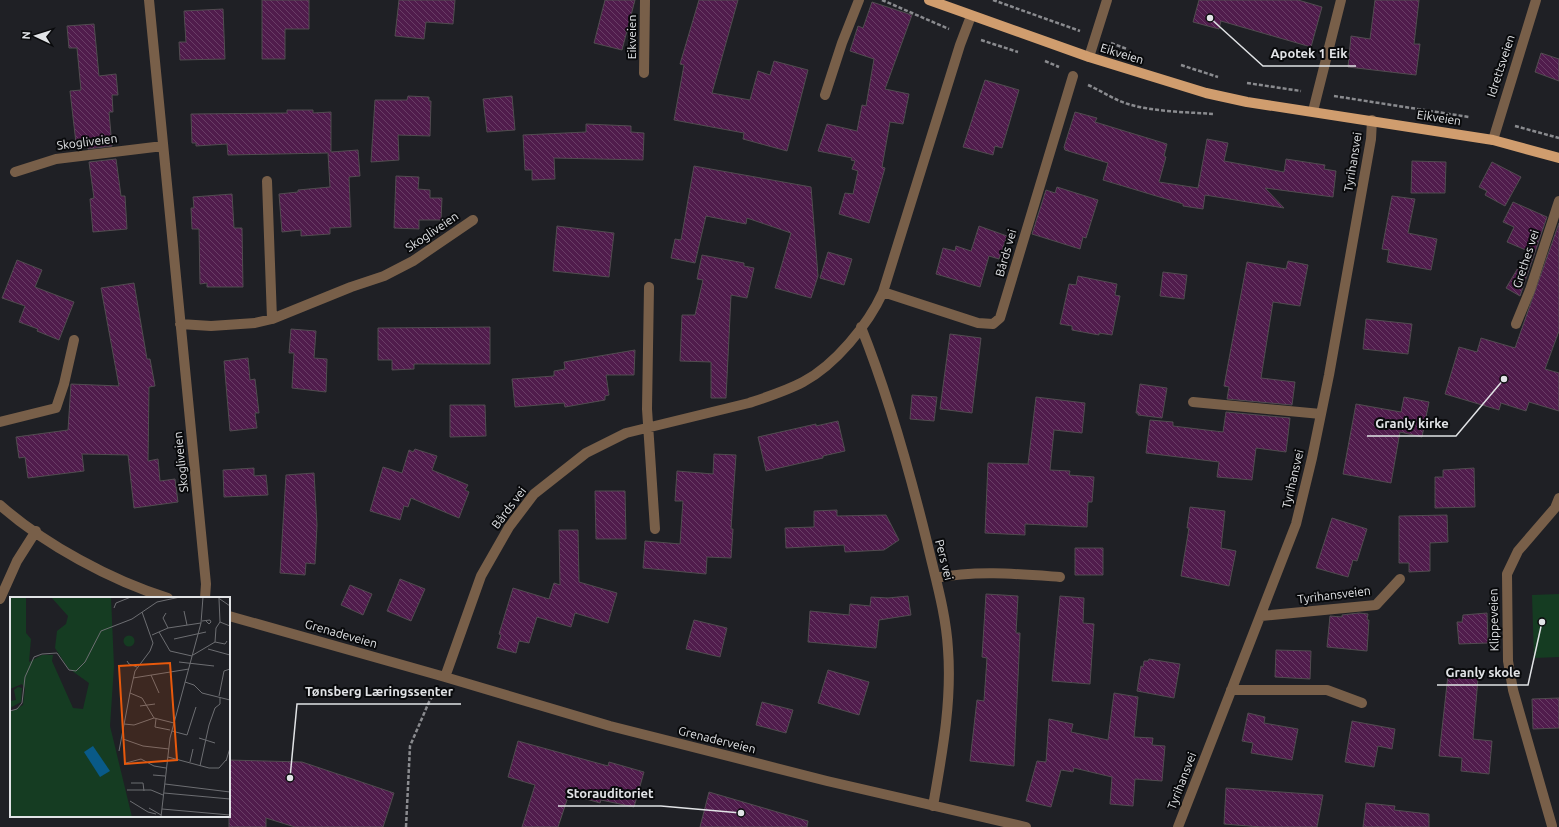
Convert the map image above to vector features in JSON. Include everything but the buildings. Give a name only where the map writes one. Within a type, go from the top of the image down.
[{"type":"main road","name":"Eikveien","points":[[929,0],[1089,58],[1206,93],[1247,102],[1372,120],[1493,140],[1559,158]]},
{"type":"street","name":"Skogliveien","points":[[149,0],[206,584],[205,597]]},
{"type":"street","name":"Eikveien","points":[[644,74],[646,0]]},
{"type":"street","points":[[825,95],[842,43],[859,0]]},
{"type":"street","points":[[1089,58],[1108,0]]},
{"type":"street","points":[[1313,111],[1341,0]]},
{"type":"street","name":"Idrettsveien","points":[[1493,140],[1497,122],[1536,0]]},
{"type":"street","name":"Bårds vei","points":[[446,677],[481,576],[492,554],[509,527],[534,494],[586,453],[626,433],[648,426],[749,403],[768,397],[803,382],[816,374],[842,350],[862,327],[876,307],[883,292],[960,45],[971,16]]},
{"type":"street","name":"Bårds vei","points":[[883,292],[978,323],[993,324],[1000,318],[1073,76]]},
{"type":"street","name":"Tyrihansvei","points":[[1178,827],[1296,524],[1321,414],[1371,139],[1372,120]]},
{"type":"street","name":"Skogliveien","points":[[15,172],[56,159],[163,146]]},
{"type":"street","points":[[267,181],[272,319]]},
{"type":"street","name":"Grethes vei","points":[[1516,324],[1530,290],[1559,201]]},
{"type":"street","name":"Skogliveien","points":[[180,324],[211,326],[255,323],[272,319],[402,267],[473,220]]},
{"type":"street","points":[[649,287],[648,426],[655,529]]},
{"type":"street","name":"Pers vei","points":[[862,327],[881,378],[915,495],[936,578],[948,648],[949,687],[944,745],[933,806]]},
{"type":"street","points":[[0,422],[56,408],[64,384],[74,340]]},
{"type":"street","points":[[1193,402],[1321,414]]},
{"type":"street","name":"Klippeveien","points":[[1552,826],[1512,690],[1508,661],[1507,574],[1518,551],[1555,508],[1559,498]]},
{"type":"street","points":[[0,504],[36,532],[80,558],[126,583],[165,597]]},
{"type":"street","points":[[0,598],[17,561],[36,532]]},
{"type":"street","points":[[936,578],[957,574],[1023,574],[1060,577]]},
{"type":"street","name":"Tyrihansveien","points":[[1261,616],[1376,605],[1400,579]]},
{"type":"street","name":"Grenadeveien","points":[[230,616],[446,677]]},
{"type":"street","name":"Grenaderveien","points":[[446,677],[610,726],[827,781],[1026,827]]},
{"type":"street","points":[[1231,690],[1327,690],[1362,703]]},
{"type":"path","points":[[993,0],[1134,52]]},
{"type":"path","points":[[1176,64],[1223,78]]},
{"type":"path","points":[[1244,82],[1430,110],[1497,122],[1545,133],[1559,138]]},
{"type":"path","points":[[406,827],[410,746],[428,702],[446,677]]},
{"type":"green space","points":[[1559,594],[1559,657],[1534,658],[1532,595]]},
{"type":"place","name":"Apotek 1 Eik","points":[[1210,18]]},
{"type":"place","name":"Granly kirke","points":[[1504,379]]},
{"type":"place","name":"Granly skole","points":[[1542,622]]},
{"type":"place","name":"Tønsberg Læringssenter","points":[[290,778]]},
{"type":"place","name":"Storauditoriet","points":[[741,813]]}]
